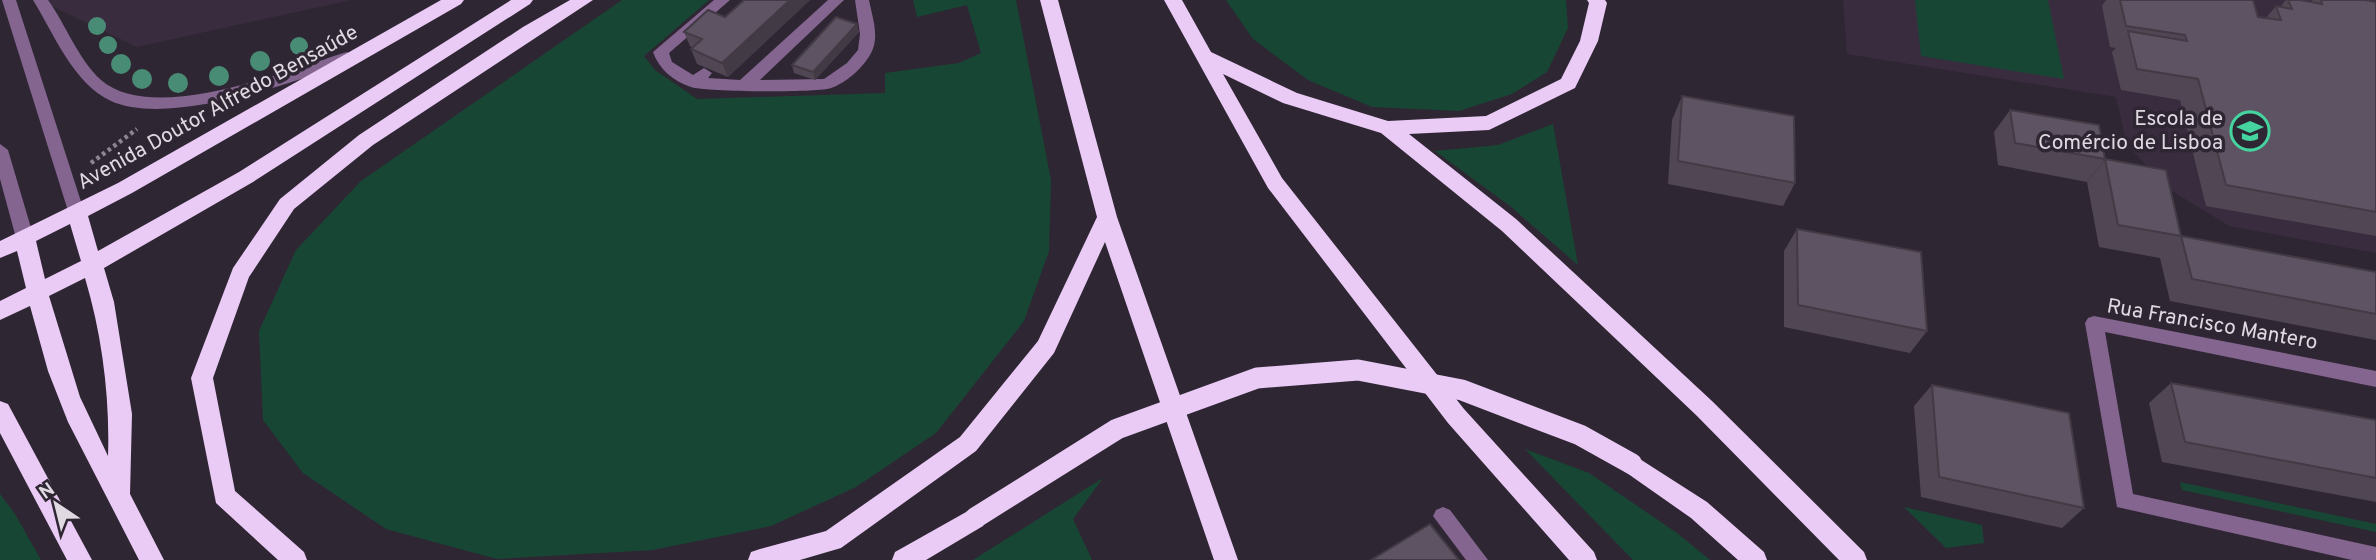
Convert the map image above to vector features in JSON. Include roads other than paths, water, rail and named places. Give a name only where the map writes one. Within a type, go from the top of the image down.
[{"type":"highway","name":"Avenida Doutor Alfredo Bensaúde","points":[[0,250],[77,214],[455,0]]},
{"type":"highway","points":[[0,311],[92,265],[246,177],[524,0]]},
{"type":"highway","points":[[295,560],[224,496],[202,378],[240,274],[287,204],[366,140],[529,31],[584,0]]},
{"type":"highway","points":[[1049,0],[1107,217],[1226,560]]},
{"type":"highway","points":[[1173,0],[1275,183],[1456,416],[1585,560]]},
{"type":"highway","points":[[1203,56],[1290,98],[1388,128],[1489,123],[1568,83],[1589,41],[1598,3],[1596,0]]},
{"type":"highway","points":[[1388,128],[1509,225],[1704,408],[1855,560]]},
{"type":"highway","points":[[77,214],[103,303],[121,414],[119,494]]},
{"type":"highway","points":[[760,560],[832,540],[968,444],[1046,347],[1107,217]]},
{"type":"highway","points":[[25,238],[45,330],[67,392],[91,447],[119,494],[135,534],[152,560]]},
{"type":"highway","points":[[904,560],[1117,429],[1257,378],[1358,370],[1462,390],[1580,435],[1632,464],[1699,510],[1755,560]]},
{"type":"highway","points":[[0,411],[65,527],[80,560]]},
{"type":"street","points":[[9,0],[77,214]]},
{"type":"street","points":[[40,0],[97,86],[113,95],[151,103],[200,99],[279,80],[362,51],[404,30]]},
{"type":"street","points":[[723,0],[661,52],[665,65],[699,78],[744,86],[827,84],[852,67],[865,51],[868,34],[862,0]]},
{"type":"street","points":[[744,86],[837,0]]},
{"type":"street","points":[[0,150],[25,238]]},
{"type":"street","name":"Rua Francisco Mantero","points":[[2376,379],[2094,323],[2124,501],[2376,555]]},
{"type":"street","points":[[1443,516],[1478,560]]},
{"type":"place","name":"Escola de Comércio de Lisboa","points":[[2250,131]]}]
